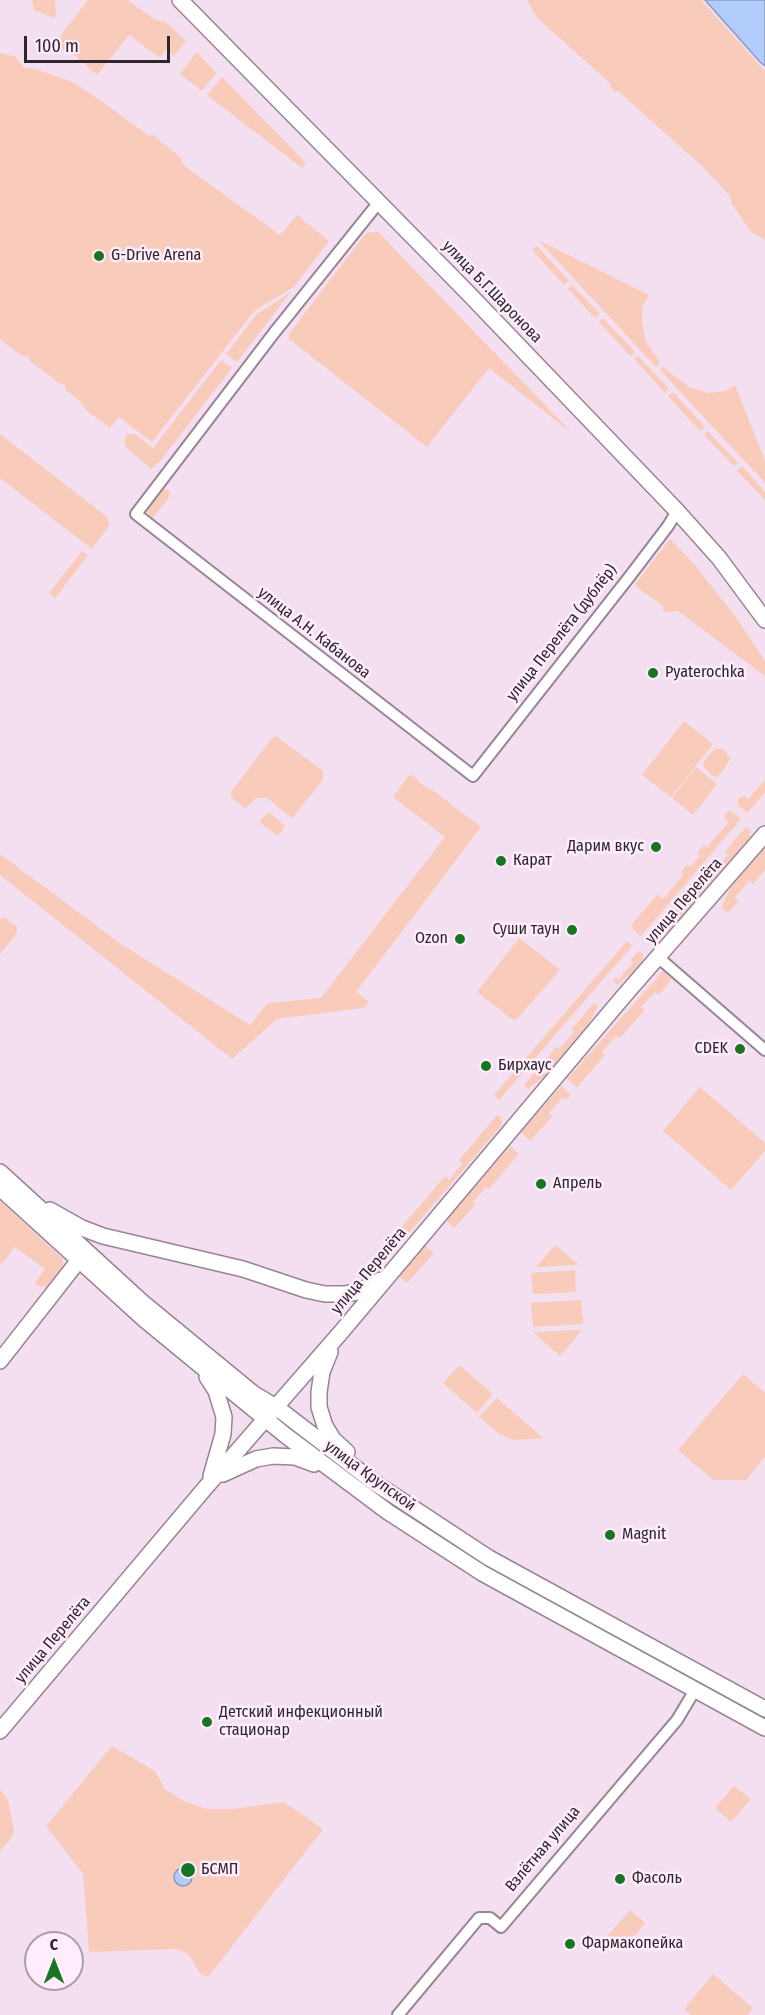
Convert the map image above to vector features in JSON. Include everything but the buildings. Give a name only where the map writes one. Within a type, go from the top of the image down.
[{"type":"main road","name":"улица Б.Г.Шаронова","points":[[180,0],[380,202],[677,511],[719,558],[765,620]]},
{"type":"main road","name":"улица Перелёта","points":[[0,1731],[206,1487],[342,1332],[623,997],[765,834]]},
{"type":"main road","name":"улица Крупской","points":[[0,1172],[142,1302],[254,1394],[328,1468],[388,1512],[482,1573],[765,1728]]},
{"type":"main road","points":[[16,1186],[54,1213],[103,1236],[243,1269],[306,1290],[325,1294],[345,1294],[368,1287],[388,1276]]},
{"type":"main road","name":"улица Крупской","points":[[0,1188],[145,1320],[199,1364],[489,1558],[765,1709]]},
{"type":"main road","points":[[0,1360],[79,1260]]},
{"type":"main road","points":[[342,1332],[322,1372],[319,1407],[325,1426],[333,1439],[375,1483]]},
{"type":"main road","points":[[199,1364],[216,1391],[224,1417],[219,1453],[206,1487]]},
{"type":"main road","points":[[206,1487],[221,1475],[238,1466],[273,1456],[295,1457],[328,1468]]},
{"type":"main road","name":"Взлётная улица","points":[[695,1690],[703,1674]]},
{"type":"street","name":"улица А.Н. Кабанова","points":[[380,202],[274,333],[136,513],[473,776]]},
{"type":"street","name":"улица Перелёта (дублёр)","points":[[473,776],[630,576],[677,511]]},
{"type":"street","points":[[659,958],[765,1050]]},
{"type":"street","name":"Взлётная улица","points":[[398,2015],[479,1918],[490,1918],[501,1927],[676,1720],[695,1690]]},
{"type":"shaded area","points":[[32,0],[55,0],[56,15],[54,18],[34,10]]},
{"type":"shaded area","points":[[88,0],[127,0],[156,20],[166,22],[186,41],[174,56],[166,50],[160,58],[129,35],[97,75],[74,55],[60,48],[61,35]]},
{"type":"shaded area","points":[[527,0],[701,0],[765,71],[765,240],[751,232],[732,204],[730,196],[704,168],[618,91],[615,92],[610,87],[611,84],[537,18]]},
{"type":"shaded area","points":[[197,52],[216,73],[202,91],[180,74]]},
{"type":"shaded area","points":[[0,53],[16,57],[24,68],[36,69],[72,82],[93,95],[149,136],[153,135],[181,158],[183,165],[280,235],[297,215],[329,241],[294,287],[255,310],[152,442],[119,417],[110,428],[86,410],[81,402],[65,389],[65,384],[60,384],[30,361],[28,356],[22,356],[0,339]]},
{"type":"shaded area","points":[[222,77],[306,163],[302,168],[207,95]]},
{"type":"shaded area","points":[[378,232],[573,434],[489,368],[427,447],[289,339],[289,334],[366,233]]},
{"type":"shaded area","points":[[538,240],[649,295],[643,305],[642,324],[646,341],[660,363],[656,367]]},
{"type":"shaded area","points":[[537,246],[569,281],[564,285],[532,250]]},
{"type":"shaded area","points":[[572,285],[600,314],[595,318],[568,289]]},
{"type":"shaded area","points":[[291,292],[237,362],[226,354],[257,314]]},
{"type":"shaded area","points":[[603,318],[635,352],[630,356],[599,322]]},
{"type":"shaded area","points":[[638,356],[669,389],[665,393],[634,359]]},
{"type":"shaded area","points":[[221,360],[232,368],[161,460],[151,469],[126,447],[124,440],[127,434],[135,434],[153,448]]},
{"type":"shaded area","points":[[663,367],[689,387],[708,393],[725,391],[735,385],[765,461],[765,483],[660,370]]},
{"type":"shaded area","points":[[673,392],[705,427],[700,431],[668,396]]},
{"type":"shaded area","points":[[708,431],[738,463],[734,466],[704,435]]},
{"type":"shaded area","points":[[0,434],[107,517],[109,526],[92,549],[0,478]]},
{"type":"shaded area","points":[[742,466],[765,492],[765,500],[737,471]]},
{"type":"shaded area","points":[[164,489],[170,491],[169,497],[152,519],[148,509]]},
{"type":"shaded area","points":[[670,539],[694,564],[738,620],[765,661],[765,676],[678,611],[664,612],[663,606],[635,584]]},
{"type":"shaded area","points":[[82,551],[88,555],[55,598],[49,593]]},
{"type":"shaded area","points":[[684,721],[713,744],[671,797],[642,775]]},
{"type":"shaded area","points":[[276,736],[323,771],[323,780],[292,818],[267,798],[255,798],[245,808],[231,797],[231,792],[272,738]]},
{"type":"shaded area","points":[[715,748],[723,749],[731,758],[721,774],[716,777],[703,766],[704,761]]},
{"type":"shaded area","points":[[696,767],[717,784],[693,815],[672,798]]},
{"type":"shaded area","points":[[409,775],[481,827],[356,992],[369,1002],[363,1008],[277,1019],[232,1059],[0,875],[0,854],[121,944],[250,1025],[268,1003],[321,998],[445,837],[393,797]]},
{"type":"shaded area","points":[[765,780],[765,793],[747,813],[738,805],[738,798],[745,796],[748,799]]},
{"type":"shaded area","points":[[729,811],[741,819],[641,936],[633,929],[632,924],[658,894],[663,899],[683,875],[681,872],[687,865],[690,867],[700,856],[697,853],[704,845],[707,847],[728,823],[724,816]]},
{"type":"shaded area","points":[[269,812],[285,826],[278,836],[260,823]]},
{"type":"shaded area","points":[[746,827],[751,831],[750,837],[667,934],[659,928],[710,869],[713,871],[728,855],[725,852]]},
{"type":"shaded area","points":[[765,847],[765,870],[753,884],[749,881],[735,897],[739,901],[728,913],[721,908],[731,887]]},
{"type":"shaded area","points":[[5,918],[17,927],[17,933],[0,954],[0,919]]},
{"type":"shaded area","points":[[519,938],[560,970],[517,1019],[513,1020],[477,992]]},
{"type":"shaded area","points":[[627,941],[632,946],[499,1100],[494,1095]]},
{"type":"shaded area","points":[[639,951],[643,954],[643,960],[617,985],[613,981],[616,977],[619,979],[633,963],[631,960]]},
{"type":"shaded area","points":[[663,971],[672,979],[659,995],[655,992],[641,1007],[645,1010],[620,1038],[616,1036],[602,1052],[605,1055],[577,1087],[567,1079]]},
{"type":"shaded area","points":[[594,1003],[598,1006],[589,1024],[552,1067],[545,1061],[556,1047],[559,1049],[574,1032],[572,1029]]},
{"type":"shaded area","points":[[538,1068],[547,1075],[528,1089],[524,1085]]},
{"type":"shaded area","points":[[561,1086],[571,1095],[566,1099],[563,1097],[549,1113],[552,1117],[530,1141],[521,1132]]},
{"type":"shaded area","points":[[700,1087],[765,1143],[765,1151],[731,1190],[663,1131]]},
{"type":"shaded area","points":[[497,1115],[501,1117],[500,1127],[383,1263],[379,1260],[376,1257],[445,1176],[449,1180],[462,1164],[459,1160]]},
{"type":"shaded area","points":[[510,1146],[519,1154],[489,1189],[486,1187],[473,1202],[475,1205],[454,1228],[445,1219]]},
{"type":"shaded area","points":[[0,1201],[63,1259],[60,1272],[48,1286],[40,1287],[35,1283],[45,1269],[15,1247],[2,1264],[0,1262]]},
{"type":"shaded area","points":[[424,1245],[434,1253],[407,1283],[397,1275]]},
{"type":"shaded area","points":[[555,1245],[579,1265],[536,1267]]},
{"type":"shaded area","points":[[575,1270],[576,1292],[533,1294],[531,1273]]},
{"type":"shaded area","points":[[581,1300],[583,1324],[533,1327],[531,1303]]},
{"type":"shaded area","points":[[582,1330],[560,1356],[533,1332]]},
{"type":"shaded area","points":[[459,1365],[493,1394],[477,1413],[443,1383]]},
{"type":"shaded area","points":[[743,1374],[765,1393],[765,1457],[746,1480],[713,1480],[678,1450]]},
{"type":"shaded area","points":[[497,1398],[543,1438],[514,1440],[499,1434],[479,1417]]},
{"type":"shaded area","points":[[112,1746],[155,1771],[165,1789],[183,1801],[206,1809],[233,1809],[284,1802],[323,1829],[209,1976],[200,1973],[188,1954],[176,1949],[89,1952],[83,1874],[46,1826]]},
{"type":"shaded area","points":[[734,1786],[751,1799],[731,1822],[715,1808]]},
{"type":"shaded area","points":[[0,1789],[8,1800],[14,1831],[12,1837],[0,1851]]},
{"type":"shaded area","points":[[630,1910],[645,1923],[624,1949],[608,1935]]},
{"type":"shaded area","points":[[713,1974],[753,2008],[748,2015],[691,2015],[684,2009]]},
{"type":"water","points":[[705,0],[765,0],[765,66],[760,62]]},
{"type":"water","points":[[183,1868],[189,1871],[192,1877],[189,1883],[183,1886],[177,1883],[174,1877],[177,1871]]},
{"type":"place","name":"G-Drive Arena","points":[[99,256]]},
{"type":"place","name":"Pyaterochka","points":[[653,673]]},
{"type":"place","name":"Дарим вкус","points":[[656,847]]},
{"type":"place","name":"Карат","points":[[501,861]]},
{"type":"place","name":"Суши таун","points":[[572,930]]},
{"type":"place","name":"Ozon","points":[[460,939]]},
{"type":"place","name":"CDEK","points":[[740,1049]]},
{"type":"place","name":"Бирхаус","points":[[486,1066]]},
{"type":"place","name":"Апрель","points":[[541,1184]]},
{"type":"place","name":"Magnit","points":[[610,1535]]},
{"type":"place","name":"Детский инфекционный стационар","points":[[207,1722]]},
{"type":"place","name":"БСМП","points":[[188,1870]]},
{"type":"place","name":"Фасоль","points":[[620,1879]]},
{"type":"place","name":"Фармакопейка","points":[[570,1944]]}]
